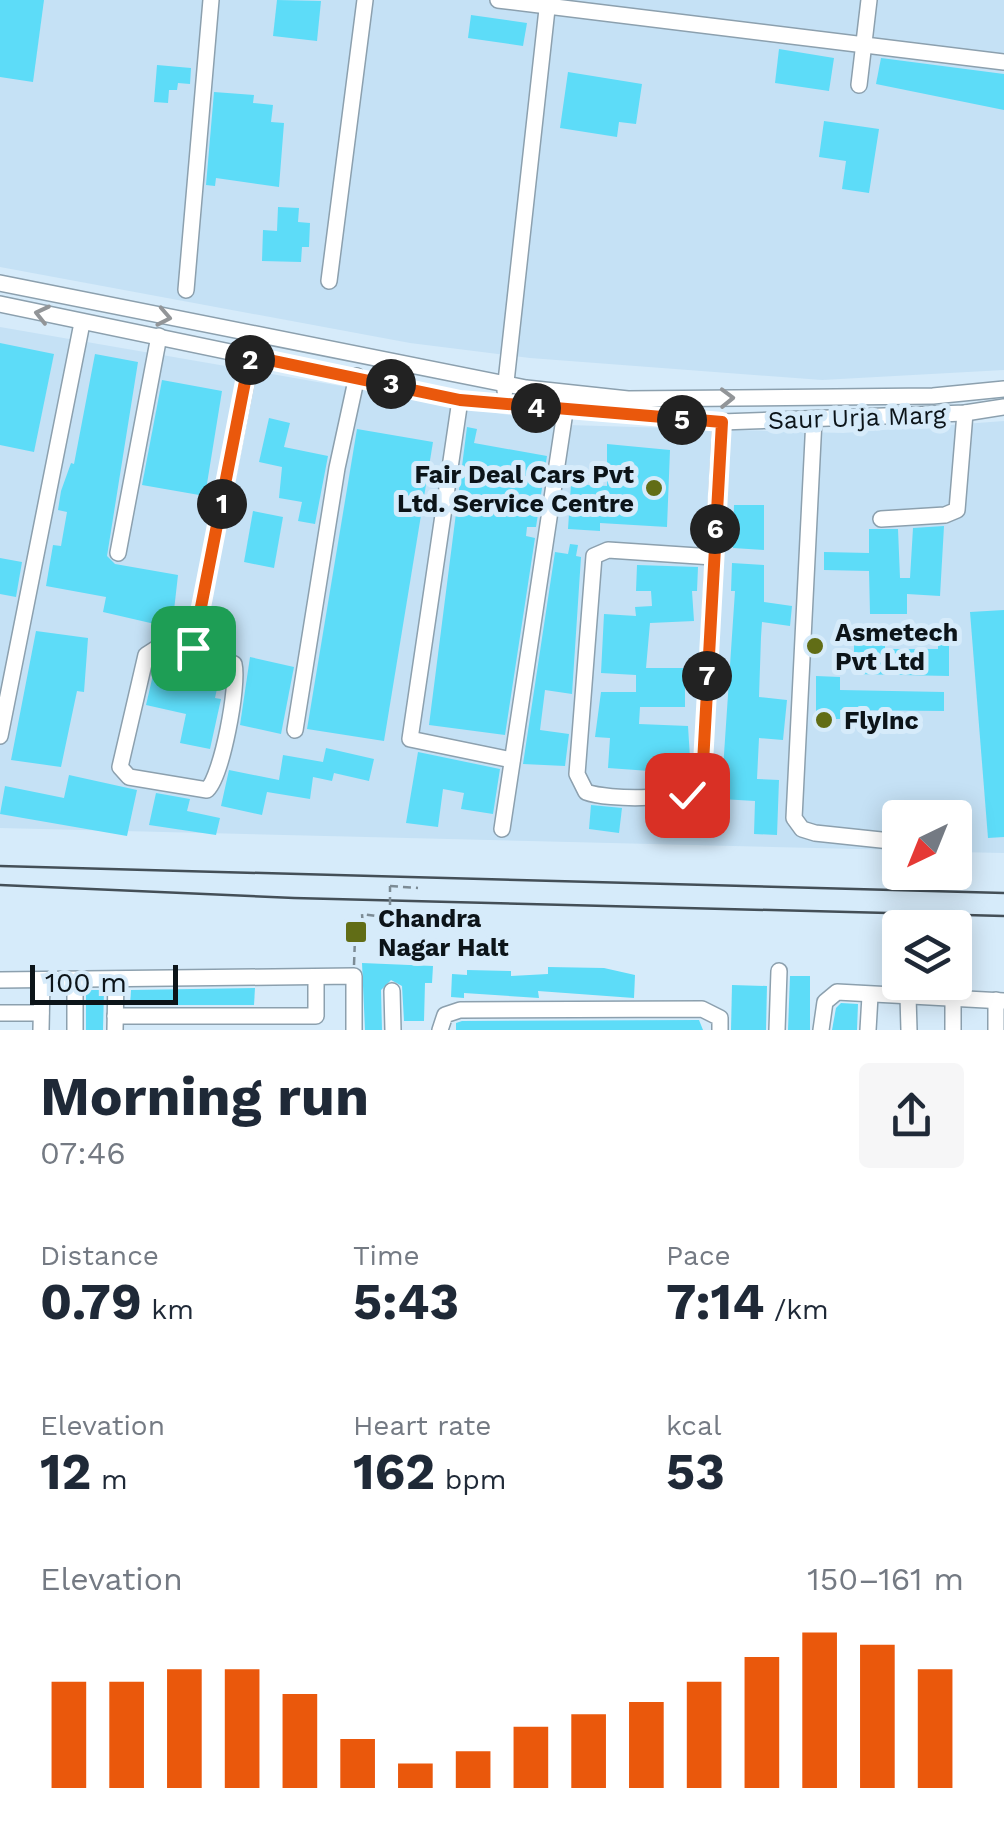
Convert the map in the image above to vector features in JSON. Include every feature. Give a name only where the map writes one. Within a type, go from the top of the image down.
[{"type":"street","points":[[186,290],[211,0]]},
{"type":"street","points":[[329,281],[366,0]]},
{"type":"street","points":[[498,0],[630,8],[1004,62]]},
{"type":"street","points":[[859,85],[869,0]]},
{"type":"street","points":[[502,404],[547,3]]},
{"type":"street","name":"Saur Urja Marg","points":[[0,284],[506,384],[628,398],[933,396],[1004,390]]},
{"type":"street","name":"Saur Urja Marg","points":[[0,304],[460,400],[565,412],[722,422],[1004,407]]},
{"type":"street","points":[[0,736],[82,323]]},
{"type":"street","points":[[118,553],[159,336]]},
{"type":"street","points":[[194,645],[250,356]]},
{"type":"street","points":[[295,730],[337,468],[357,376]]},
{"type":"street","points":[[460,400],[410,739],[512,760]]},
{"type":"street","points":[[502,829],[565,412]]},
{"type":"street","points":[[881,519],[945,515],[957,510],[965,412]]},
{"type":"street","points":[[814,419],[794,818],[802,828],[815,833],[882,840]]},
{"type":"street","points":[[713,556],[608,550],[594,556],[576,774],[586,792],[680,796],[700,787],[722,422]]},
{"type":"street","points":[[194,645],[228,660],[236,671],[213,784],[207,790],[190,790],[128,776],[120,767],[120,757],[146,655],[160,646],[194,645]]},
{"type":"street","points":[[777,1030],[779,971]]},
{"type":"street","points":[[0,980],[354,976],[354,1030]]},
{"type":"street","points":[[116,979],[115,1023],[316,1016],[316,977]]},
{"type":"street","points":[[41,1030],[42,980]]},
{"type":"street","points":[[75,1030],[76,980]]},
{"type":"street","points":[[392,991],[392,1030]]},
{"type":"street","points":[[821,1030],[825,1002],[832,993],[882,996]]},
{"type":"street","points":[[868,1030],[870,996]]},
{"type":"street","points":[[972,997],[1000,1001],[996,1030]]},
{"type":"street","points":[[908,1000],[908,1030]]},
{"type":"street","points":[[953,1000],[953,1030]]},
{"type":"street","points":[[440,1030],[445,1014],[460,1010],[702,1009],[720,1018],[720,1030]]},
{"type":"street","points":[[0,1013],[42,1013]]},
{"type":"path","points":[[354,976],[355,938],[364,938],[362,914],[390,918],[390,886],[418,888]]},
{"type":"shaded area","points":[[0,0],[1004,0],[1004,370],[822,380],[530,358],[410,343],[0,267]]},
{"type":"shaded area","points":[[0,327],[567,425],[843,433],[1004,421],[1004,853],[972,852],[972,800],[882,800],[882,850],[0,828]]},
{"type":"building","points":[[0,0],[44,0],[33,82],[0,77]]},
{"type":"building","points":[[277,0],[321,1],[317,41],[273,36]]},
{"type":"building","points":[[471,15],[527,23],[523,46],[468,38]]},
{"type":"building","points":[[779,49],[834,58],[829,91],[775,83]]},
{"type":"building","points":[[881,58],[1004,74],[1004,110],[876,84]]},
{"type":"building","points":[[157,65],[191,68],[190,84],[178,83],[177,90],[169,90],[168,103],[154,102]]},
{"type":"building","points":[[568,72],[642,84],[636,124],[619,122],[617,137],[560,128]]},
{"type":"building","points":[[214,92],[254,95],[253,103],[273,105],[271,122],[284,123],[279,187],[216,178],[215,186],[206,185]]},
{"type":"building","points":[[824,121],[879,129],[869,193],[842,189],[846,161],[819,157]]},
{"type":"building","points":[[278,207],[299,208],[298,222],[310,223],[309,247],[302,247],[301,262],[262,261],[263,230],[277,231]]},
{"type":"building","points":[[0,343],[54,354],[34,452],[0,445]]},
{"type":"building","points":[[95,354],[138,362],[107,556],[115,564],[178,575],[172,628],[103,612],[106,597],[46,586],[53,545],[61,546],[67,512],[58,510],[61,491],[71,463],[74,464]]},
{"type":"building","points":[[162,380],[222,391],[205,496],[142,485]]},
{"type":"building","points":[[269,418],[290,423],[284,447],[328,456],[315,524],[298,521],[302,502],[279,498],[282,467],[259,462]]},
{"type":"building","points":[[467,427],[477,429],[474,443],[547,456],[536,527],[527,527],[526,536],[535,538],[505,735],[429,725]]},
{"type":"building","points":[[357,429],[433,442],[384,741],[307,729]]},
{"type":"building","points":[[607,444],[670,450],[667,527],[600,523],[600,531],[568,529],[571,484],[607,486]]},
{"type":"building","points":[[734,505],[764,505],[764,550],[733,548]]},
{"type":"building","points":[[253,511],[283,517],[274,568],[244,562]]},
{"type":"building","points":[[944,526],[940,596],[907,594],[907,614],[870,614],[869,571],[824,570],[824,552],[869,553],[869,529],[898,529],[900,578],[910,578],[913,528]]},
{"type":"building","points":[[570,544],[578,545],[576,556],[581,557],[572,694],[545,690],[540,730],[569,734],[565,766],[523,764],[555,552],[568,554]]},
{"type":"building","points":[[0,558],[22,562],[16,597],[0,594]]},
{"type":"building","points":[[732,563],[764,565],[764,602],[792,606],[790,626],[762,622],[761,637],[759,697],[787,700],[783,740],[759,738],[757,779],[779,780],[777,835],[754,834],[755,801],[721,799],[735,591],[731,591]]},
{"type":"building","points":[[637,565],[698,567],[697,591],[692,591],[694,621],[650,623],[646,668],[697,668],[696,684],[685,684],[685,707],[640,707],[639,724],[688,726],[691,774],[608,768],[610,738],[595,737],[601,692],[636,692],[636,675],[601,673],[604,614],[636,616],[635,607],[652,606],[651,591],[636,591]]},
{"type":"building","points":[[1004,610],[1004,837],[988,838],[970,612]]},
{"type":"building","points":[[36,631],[88,638],[84,692],[77,691],[61,767],[11,760]]},
{"type":"building","points":[[938,632],[949,632],[949,676],[854,674],[854,637],[885,638],[885,649],[938,649]]},
{"type":"building","points":[[250,657],[294,667],[281,734],[240,725]]},
{"type":"building","points":[[162,658],[221,670],[215,698],[221,699],[210,749],[180,743],[186,714],[146,705],[156,662]]},
{"type":"building","points":[[816,676],[840,677],[840,690],[944,692],[944,711],[840,710],[840,719],[826,719],[816,715]]},
{"type":"building","points":[[326,748],[374,759],[369,781],[334,773],[332,781],[313,777],[310,799],[267,792],[262,815],[221,806],[229,770],[279,780],[283,755],[323,762]]},
{"type":"building","points":[[418,752],[500,769],[493,814],[461,809],[464,793],[443,789],[438,827],[406,823]]},
{"type":"building","points":[[69,775],[137,790],[127,836],[0,814],[5,786],[64,798]]},
{"type":"building","points":[[156,793],[190,799],[187,811],[220,818],[216,835],[149,825]]},
{"type":"building","points":[[591,805],[622,808],[619,833],[589,829]]},
{"type":"building","points":[[362,963],[433,966],[432,983],[425,983],[424,1021],[404,1021],[402,986],[391,980],[381,990],[382,1030],[365,1030]]},
{"type":"building","points":[[548,967],[604,968],[635,975],[634,998],[538,991],[539,998],[464,993],[464,998],[451,997],[452,974],[467,975],[467,970],[511,971],[511,976],[548,974]]},
{"type":"building","points":[[790,976],[810,976],[810,1030],[788,1030]]},
{"type":"building","points":[[732,985],[767,986],[766,1030],[731,1030]]},
{"type":"building","points":[[255,988],[254,1005],[130,1005],[131,990]]},
{"type":"building","points":[[86,990],[104,990],[103,1030],[86,1030]]},
{"type":"building","points":[[841,1003],[858,1004],[857,1030],[832,1030],[836,1008]]},
{"type":"building","points":[[699,1020],[703,1030],[456,1030],[456,1023]]},
{"type":"railway","points":[[0,866],[1004,893]]},
{"type":"railway","points":[[0,885],[294,898],[1004,916]]},
{"type":"place","name":"Fair Deal Cars Pvt Ltd. Service Centre","points":[[654,488]]},
{"type":"place","name":"Asmetech Pvt Ltd","points":[[815,646]]},
{"type":"place","name":"FlyInc","points":[[824,720]]},
{"type":"place","name":"Chandra Nagar Halt","points":[[356,932]]},
{"type":"route","points":[[193,648],[250,356],[460,400],[634,418],[722,422],[702,781],[695,792],[687,795]]}]
